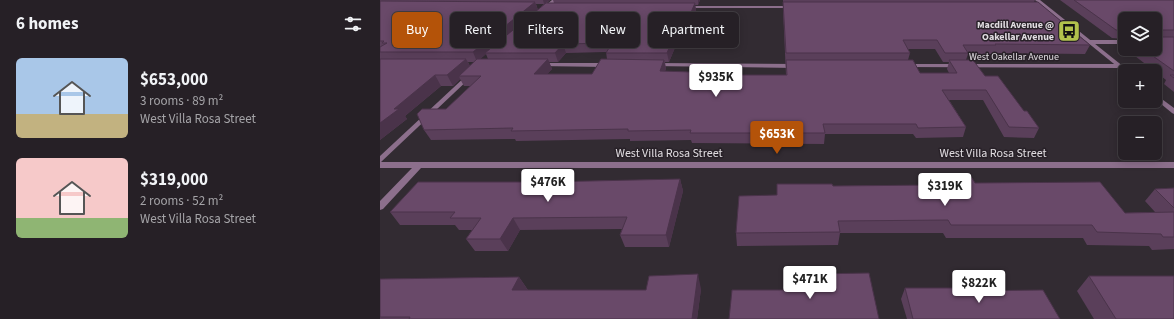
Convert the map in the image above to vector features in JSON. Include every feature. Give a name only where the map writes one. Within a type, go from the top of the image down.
[{"type":"street","points":[[542,12],[555,0]]},
{"type":"street","points":[[1037,0],[1118,64]]},
{"type":"street","points":[[539,7],[555,7]]},
{"type":"street","points":[[682,7],[801,7]]},
{"type":"street","points":[[1039,8],[1047,8]]},
{"type":"street","points":[[1090,42],[1118,42]]},
{"type":"street","points":[[536,65],[616,65]]},
{"type":"street","points":[[648,65],[800,66]]},
{"type":"street","name":"West Oakellar Avenue","points":[[896,66],[1118,66]]},
{"type":"street","points":[[380,160],[475,71]]},
{"type":"street","points":[[1162,102],[1174,112]]},
{"type":"street","name":"West Villa Rosa Street","points":[[380,165],[1174,165]]},
{"type":"street","points":[[380,207],[419,165]]},
{"type":"building","points":[[1074,0],[1174,0],[1174,30],[1162,30],[1162,12],[1118,12],[1118,30]]},
{"type":"building","points":[[380,1],[535,2],[523,12],[514,12],[514,19],[506,25],[506,12],[450,12],[450,48],[478,48],[473,52],[380,52],[380,47],[387,43],[382,43],[384,41],[380,41]]},
{"type":"building","points":[[783,2],[1038,2],[1090,45],[963,45],[968,53],[945,53],[937,40],[903,40],[910,53],[786,53]]},
{"type":"building","points":[[546,3],[695,3],[691,12],[648,12],[648,48],[669,48],[667,53],[606,53],[609,48],[640,48],[640,12],[586,12],[586,44],[578,44],[578,12],[535,12]]},
{"type":"building","points":[[514,29],[514,48],[559,48],[555,53],[485,53],[491,48],[506,48],[506,36]]},
{"type":"building","points":[[1162,37],[1174,37],[1174,71],[1153,56],[1162,56]]},
{"type":"building","points":[[380,59],[466,59],[447,75],[435,75],[394,109],[399,109],[380,123]]},
{"type":"building","points":[[477,59],[548,59],[534,74],[592,74],[601,59],[664,60],[660,71],[692,72],[691,74],[731,75],[787,75],[786,60],[913,60],[920,73],[957,73],[949,60],[973,60],[985,76],[998,76],[1024,111],[1027,111],[1039,128],[1009,127],[986,90],[942,90],[966,127],[918,128],[916,124],[823,124],[825,133],[690,133],[691,130],[628,131],[628,129],[511,131],[513,128],[424,130],[417,114],[422,109],[446,109],[481,76],[459,76]]},
{"type":"building","points":[[931,178],[972,178],[975,183],[1100,182],[1125,213],[1174,212],[1174,237],[1163,237],[1161,234],[1097,232],[1092,225],[951,225],[948,220],[838,221],[840,232],[736,233],[739,196],[777,195],[777,184],[832,184],[833,186],[934,185]]},
{"type":"building","points":[[680,179],[666,235],[620,235],[627,217],[513,218],[500,239],[466,239],[481,218],[450,218],[455,212],[390,212],[418,182],[545,182]]},
{"type":"building","points":[[1174,188],[1174,208],[1155,189]]},
{"type":"building","points":[[869,273],[879,319],[729,319],[732,290],[814,290],[812,274]]},
{"type":"building","points":[[698,274],[692,319],[409,319],[410,317],[380,317],[380,279],[519,277],[512,290],[646,290],[649,276]]},
{"type":"building","points":[[1089,276],[1174,276],[1174,319],[1116,319]]},
{"type":"building","points":[[905,288],[954,288],[955,291],[1043,290],[1060,319],[913,319]]},
{"type":"place","name":"Macdill Avenue @ Oakellar Avenue","points":[[1069,31]]}]
